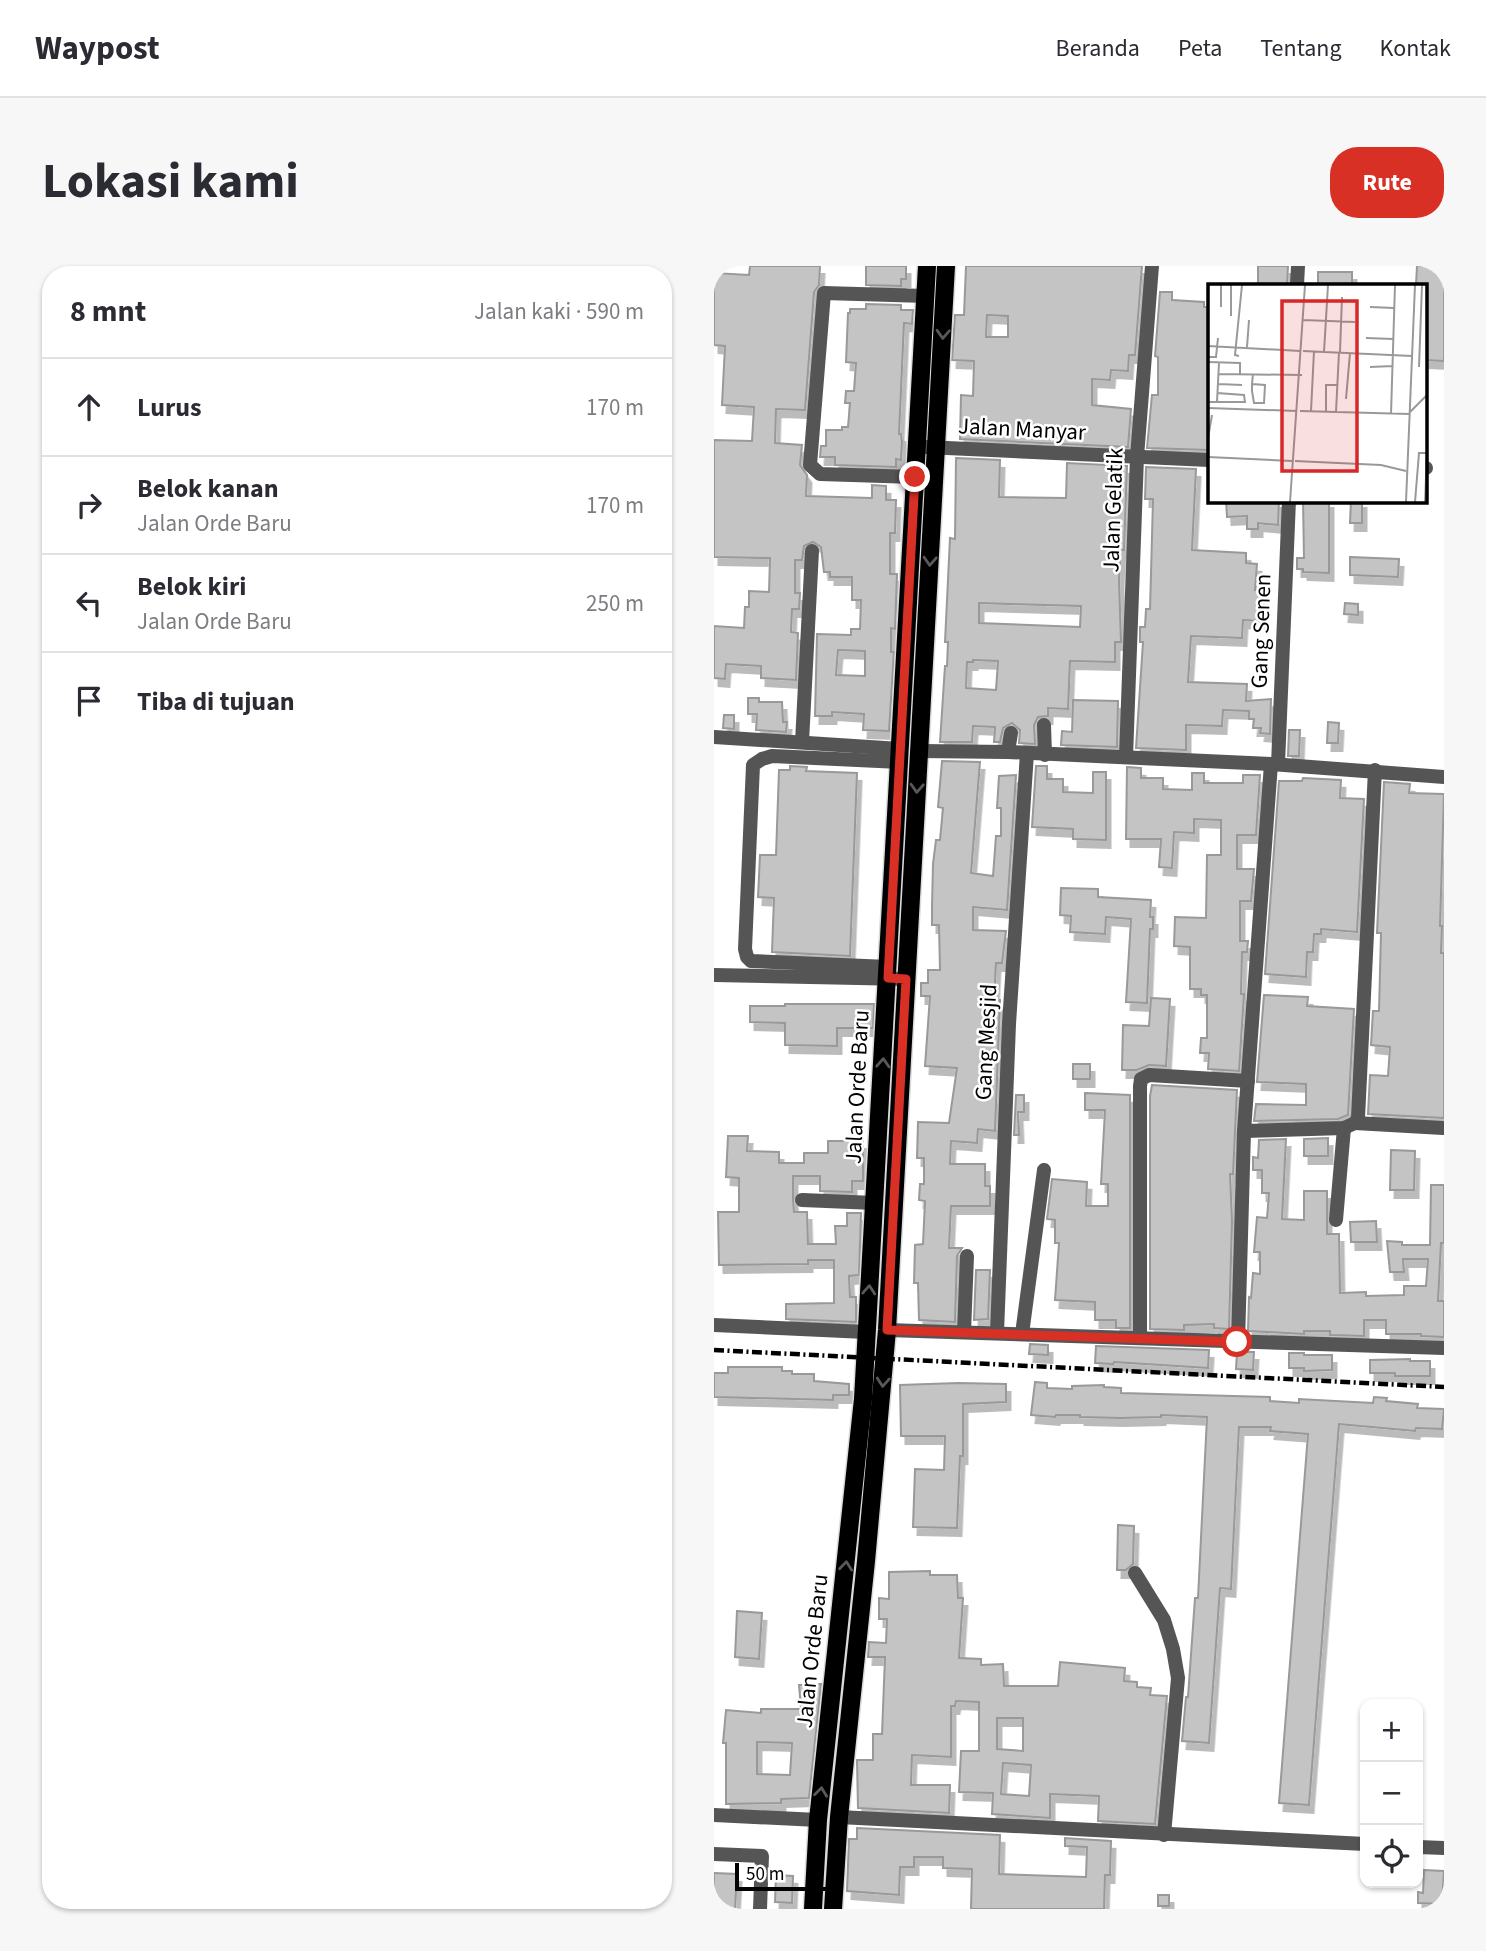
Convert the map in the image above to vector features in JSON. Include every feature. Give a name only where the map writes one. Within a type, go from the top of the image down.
[{"type":"main road","name":"Jalan Orde Baru","points":[[813,1909],[818,1820],[863,1399],[927,266]]},
{"type":"main road","name":"Jalan Orde Baru","points":[[834,1909],[839,1817],[887,1330],[946,266]]},
{"type":"main road","points":[[835,1667],[855,1669]]},
{"type":"street","name":"Jalan Gelatik","points":[[1126,757],[1137,457],[1152,266]]},
{"type":"street","points":[[1297,284],[1298,266]]},
{"type":"street","points":[[915,477],[820,474],[810,465],[824,293],[926,296]]},
{"type":"street","name":"Jalan Manyar","points":[[917,447],[1208,460]]},
{"type":"street","name":"Gang Senen","points":[[1237,1342],[1244,1131],[1275,764],[1289,502]]},
{"type":"street","points":[[802,742],[802,618],[812,551]]},
{"type":"street","points":[[1044,725],[1045,755]]},
{"type":"street","points":[[1008,752],[1011,733]]},
{"type":"street","points":[[714,737],[802,742],[900,756]]},
{"type":"street","points":[[919,751],[1008,752],[1275,764],[1444,776]]},
{"type":"street","name":"Gang Mesjid","points":[[997,1333],[1009,1024],[1027,753]]},
{"type":"street","points":[[900,756],[772,756],[753,765],[745,949],[751,961],[888,973],[906,979]]},
{"type":"street","points":[[1336,1220],[1350,1125],[1358,1114],[1375,770]]},
{"type":"street","points":[[714,975],[888,973]]},
{"type":"street","points":[[1140,1338],[1142,1079],[1149,1075],[1248,1081]]},
{"type":"street","points":[[1244,1131],[1350,1125],[1443,1128]]},
{"type":"street","points":[[1022,1334],[1044,1170]]},
{"type":"street","points":[[802,1200],[875,1203]]},
{"type":"street","points":[[964,1332],[967,1256]]},
{"type":"street","points":[[714,1325],[866,1332]]},
{"type":"street","points":[[887,1330],[1444,1348]]},
{"type":"street","points":[[1135,1573],[1164,1620],[1178,1678],[1164,1835]]},
{"type":"street","points":[[714,1815],[818,1820]]},
{"type":"street","points":[[839,1817],[1360,1844]]},
{"type":"street","points":[[1423,1847],[1444,1848]]},
{"type":"street","points":[[714,1854],[762,1856],[760,1909]]},
{"type":"building","points":[[750,266],[820,266],[819,285],[814,292],[805,410],[776,409],[775,443],[802,445],[800,465],[807,475],[806,496],[872,498],[872,485],[886,486],[886,500],[896,500],[895,533],[890,533],[890,574],[897,574],[895,629],[891,628],[891,652],[894,652],[889,731],[863,730],[864,714],[832,712],[832,716],[815,716],[817,634],[851,635],[851,629],[860,629],[861,600],[852,600],[852,577],[830,577],[830,572],[824,572],[821,547],[813,542],[804,546],[802,560],[795,560],[795,593],[800,593],[799,609],[792,609],[791,632],[798,633],[796,680],[761,678],[761,666],[726,664],[725,679],[714,678],[714,626],[744,628],[745,607],[749,607],[749,591],[769,592],[770,558],[714,557],[714,440],[752,441],[754,407],[722,405],[725,346],[714,345],[714,273],[749,275]],"holes":[[[838,650],[865,651],[865,676],[836,675]]]},
{"type":"building","points":[[866,266],[906,266],[906,279],[901,279],[901,286],[866,285]]},
{"type":"building","points":[[966,266],[1142,266],[1135,355],[1129,355],[1128,371],[1111,370],[1110,380],[1092,379],[1092,405],[1131,409],[1128,447],[960,439],[961,395],[973,396],[974,361],[952,360],[955,315],[964,315]],"holes":[[[987,315],[1008,316],[1008,337],[986,337]]]},
{"type":"building","points":[[1258,266],[1288,266],[1287,284],[1258,284]]},
{"type":"building","points":[[1417,266],[1444,266],[1444,361],[1426,360],[1426,284],[1416,284]]},
{"type":"building","points":[[1318,272],[1352,272],[1352,284],[1318,284]]},
{"type":"building","points":[[1160,292],[1172,292],[1172,300],[1204,302],[1204,307],[1208,307],[1208,450],[1147,448],[1152,395],[1158,395],[1158,357],[1155,356]]},
{"type":"building","points":[[866,304],[901,305],[901,310],[913,310],[912,324],[904,323],[899,434],[902,442],[901,460],[896,459],[896,467],[835,465],[835,457],[820,457],[821,446],[826,446],[826,430],[842,430],[842,427],[848,427],[850,403],[845,403],[846,391],[854,391],[856,363],[846,362],[848,313],[850,309],[866,309]]},
{"type":"building","points":[[956,458],[1000,460],[999,497],[1066,498],[1067,463],[1127,466],[1124,550],[1121,550],[1119,580],[1121,642],[1115,642],[1115,662],[1070,661],[1068,709],[1048,708],[1048,716],[1038,717],[1034,725],[1035,744],[1019,743],[1020,730],[1012,723],[1003,728],[1000,742],[994,742],[995,727],[973,726],[972,742],[940,742],[947,666],[948,642],[945,642],[950,538],[955,539]],"holes":[[[979,603],[1081,606],[1080,627],[979,623]],[[998,661],[996,690],[966,688],[967,662]]]},
{"type":"building","points":[[1146,467],[1196,469],[1192,550],[1246,553],[1246,563],[1257,564],[1255,590],[1262,590],[1260,621],[1243,620],[1242,638],[1191,636],[1188,682],[1247,684],[1246,701],[1271,699],[1270,734],[1260,733],[1261,728],[1253,728],[1254,719],[1249,719],[1249,711],[1223,710],[1222,726],[1186,725],[1186,750],[1136,748],[1143,642],[1140,642],[1140,627],[1145,627],[1146,609],[1150,609],[1153,499],[1145,499]]},
{"type":"building","points":[[1226,502],[1279,502],[1278,525],[1258,523],[1258,529],[1247,529],[1247,516],[1227,517]]},
{"type":"building","points":[[1303,502],[1329,502],[1329,573],[1303,572],[1303,569],[1297,569],[1297,558],[1304,558]]},
{"type":"building","points":[[1351,502],[1362,502],[1362,523],[1350,523]]},
{"type":"building","points":[[1350,557],[1399,559],[1398,577],[1350,575]]},
{"type":"building","points":[[1345,603],[1358,604],[1358,615],[1344,614]]},
{"type":"building","points":[[748,698],[759,698],[759,702],[782,702],[783,722],[787,722],[786,732],[756,730],[757,714],[748,714]]},
{"type":"building","points":[[1073,700],[1118,701],[1117,747],[1061,745],[1062,731],[1072,732]]},
{"type":"building","points":[[724,715],[734,715],[734,729],[723,728]]},
{"type":"building","points":[[1328,722],[1339,723],[1338,743],[1327,743]]},
{"type":"building","points":[[1289,730],[1300,730],[1299,756],[1288,756]]},
{"type":"building","points":[[942,761],[980,762],[971,873],[993,876],[996,836],[1001,836],[1001,808],[997,808],[999,776],[1016,775],[1007,910],[973,907],[973,930],[1006,931],[1002,963],[996,963],[994,1000],[1000,1000],[995,1131],[978,1129],[977,1143],[951,1141],[950,1164],[985,1164],[985,1186],[990,1186],[990,1206],[951,1206],[949,1248],[962,1248],[957,1256],[955,1322],[919,1320],[918,1283],[914,1283],[915,1245],[923,1244],[925,1201],[919,1200],[920,1184],[924,1184],[924,1158],[917,1158],[918,1122],[949,1123],[957,1068],[925,1066],[930,996],[921,996],[921,983],[928,983],[928,970],[940,970],[939,925],[932,925],[932,906],[933,864],[936,840],[940,840],[943,808],[938,807]]},
{"type":"building","points":[[790,766],[807,767],[806,771],[857,773],[850,956],[772,952],[774,898],[758,897],[760,855],[776,855],[779,770],[790,770]]},
{"type":"building","points":[[1036,766],[1047,766],[1047,779],[1063,779],[1063,792],[1093,793],[1093,772],[1106,772],[1106,840],[1073,839],[1073,829],[1032,827]]},
{"type":"building","points":[[1127,767],[1141,768],[1141,778],[1163,778],[1163,789],[1192,790],[1192,773],[1204,773],[1204,783],[1243,783],[1243,775],[1260,775],[1256,835],[1237,835],[1237,869],[1254,869],[1251,901],[1240,901],[1240,941],[1248,941],[1247,952],[1242,952],[1241,994],[1244,994],[1239,1071],[1208,1069],[1209,1053],[1200,1053],[1201,1038],[1207,1038],[1207,995],[1201,995],[1201,989],[1190,989],[1190,947],[1174,946],[1175,917],[1206,918],[1207,855],[1221,855],[1221,820],[1194,819],[1194,833],[1174,832],[1172,868],[1159,867],[1161,839],[1126,839]]},
{"type":"building","points":[[1303,778],[1341,780],[1340,798],[1364,799],[1357,932],[1321,929],[1321,934],[1314,934],[1313,952],[1307,952],[1306,977],[1265,974],[1279,781],[1302,781]]},
{"type":"building","points":[[1384,782],[1410,784],[1409,793],[1444,794],[1440,926],[1441,953],[1444,953],[1444,1118],[1368,1114],[1370,1075],[1388,1076],[1390,1047],[1371,1045],[1373,1011],[1379,1011],[1381,933],[1377,933]]},
{"type":"building","points":[[1061,888],[1098,889],[1098,897],[1151,900],[1150,917],[1153,917],[1153,929],[1150,929],[1147,1003],[1126,1002],[1131,919],[1106,917],[1105,934],[1070,932],[1071,916],[1060,915]]},
{"type":"building","points":[[1264,995],[1308,997],[1307,1006],[1354,1009],[1348,1115],[1338,1119],[1254,1121],[1256,1104],[1306,1105],[1306,1084],[1257,1082]]},
{"type":"building","points":[[1151,998],[1170,999],[1166,1066],[1149,1065],[1137,1070],[1122,1070],[1123,1025],[1149,1026]]},
{"type":"building","points":[[874,1004],[873,1028],[837,1028],[837,1046],[785,1045],[785,1023],[750,1022],[750,1006]]},
{"type":"building","points":[[1073,1064],[1090,1064],[1090,1079],[1073,1079]]},
{"type":"building","points":[[1152,1085],[1237,1090],[1233,1174],[1230,1174],[1232,1221],[1229,1329],[1214,1328],[1214,1324],[1184,1325],[1184,1330],[1150,1329]]},
{"type":"building","points":[[1085,1093],[1130,1095],[1130,1328],[1116,1328],[1116,1320],[1095,1320],[1095,1302],[1055,1300],[1059,1243],[1055,1243],[1055,1220],[1047,1219],[1052,1179],[1087,1182],[1086,1206],[1108,1206],[1108,1184],[1101,1184],[1105,1110],[1085,1110]]},
{"type":"building","points":[[1016,1095],[1024,1095],[1024,1112],[1018,1112],[1019,1135],[1014,1135]]},
{"type":"building","points":[[728,1136],[748,1136],[747,1151],[779,1152],[779,1163],[804,1163],[804,1153],[828,1153],[828,1141],[863,1141],[863,1181],[852,1181],[852,1192],[820,1191],[820,1176],[793,1176],[794,1212],[807,1212],[808,1244],[836,1244],[835,1226],[847,1226],[847,1213],[861,1213],[859,1275],[849,1276],[850,1297],[856,1297],[856,1322],[786,1319],[786,1304],[834,1303],[834,1260],[808,1260],[808,1264],[719,1265],[718,1212],[739,1212],[739,1178],[726,1177]]},
{"type":"building","points":[[1328,1138],[1328,1156],[1304,1156],[1304,1139]]},
{"type":"building","points":[[1286,1139],[1282,1219],[1304,1220],[1304,1191],[1327,1191],[1327,1234],[1339,1234],[1340,1293],[1366,1292],[1366,1296],[1404,1295],[1404,1286],[1426,1286],[1428,1259],[1403,1259],[1404,1272],[1390,1272],[1387,1241],[1402,1242],[1402,1245],[1430,1245],[1431,1185],[1444,1185],[1444,1243],[1441,1243],[1438,1301],[1444,1301],[1444,1337],[1386,1334],[1386,1320],[1364,1320],[1364,1336],[1330,1335],[1330,1331],[1304,1331],[1304,1334],[1248,1331],[1253,1273],[1260,1274],[1260,1252],[1254,1252],[1257,1217],[1267,1218],[1269,1193],[1262,1193],[1262,1170],[1253,1170],[1253,1157],[1258,1158],[1259,1140]]},
{"type":"building","points":[[1391,1150],[1415,1151],[1414,1190],[1390,1190]]},
{"type":"building","points":[[1376,1221],[1377,1242],[1351,1242],[1350,1222]]},
{"type":"building","points":[[976,1270],[990,1270],[988,1319],[974,1320]]},
{"type":"building","points":[[1030,1344],[1048,1345],[1048,1355],[1029,1354]]},
{"type":"building","points":[[1096,1346],[1209,1350],[1208,1368],[1095,1363]]},
{"type":"building","points":[[1237,1352],[1254,1352],[1253,1370],[1236,1369]]},
{"type":"building","points":[[1289,1353],[1332,1355],[1332,1370],[1304,1371],[1304,1368],[1289,1368]]},
{"type":"building","points":[[1370,1360],[1430,1361],[1430,1376],[1370,1373]]},
{"type":"building","points":[[728,1367],[782,1367],[782,1371],[792,1371],[792,1374],[814,1374],[814,1381],[849,1384],[849,1395],[833,1395],[833,1400],[714,1397],[714,1373],[728,1373]]},
{"type":"building","points":[[1035,1382],[1047,1383],[1047,1388],[1072,1389],[1072,1386],[1104,1385],[1121,1388],[1121,1393],[1270,1397],[1270,1401],[1299,1403],[1299,1399],[1373,1403],[1374,1397],[1418,1404],[1417,1408],[1444,1409],[1442,1429],[1416,1428],[1415,1431],[1339,1424],[1309,1805],[1279,1803],[1308,1434],[1270,1431],[1271,1427],[1239,1427],[1231,1589],[1220,1588],[1209,1743],[1182,1741],[1195,1598],[1198,1598],[1207,1417],[1031,1415]]},
{"type":"building","points":[[1006,1384],[1006,1402],[963,1404],[963,1456],[960,1456],[957,1528],[913,1527],[915,1469],[944,1470],[945,1436],[901,1436],[900,1385]]},
{"type":"building","points":[[1118,1525],[1134,1526],[1133,1564],[1126,1570],[1117,1570]]},
{"type":"building","points":[[930,1571],[930,1575],[957,1575],[958,1598],[963,1598],[959,1658],[981,1659],[981,1665],[1003,1664],[1004,1686],[1058,1686],[1060,1662],[1125,1668],[1124,1681],[1137,1682],[1137,1687],[1151,1688],[1150,1695],[1167,1696],[1155,1824],[1098,1821],[1099,1796],[1050,1794],[1050,1818],[992,1814],[993,1793],[959,1792],[961,1751],[979,1751],[979,1702],[956,1701],[955,1706],[951,1706],[951,1757],[912,1755],[911,1785],[950,1785],[949,1813],[858,1808],[857,1760],[873,1760],[873,1734],[882,1734],[885,1657],[868,1657],[869,1642],[886,1643],[887,1619],[879,1619],[879,1598],[889,1599],[889,1572]],"holes":[[[997,1718],[1023,1718],[1023,1751],[997,1749]],[[1003,1763],[1031,1765],[1029,1796],[1001,1794]]]},
{"type":"building","points":[[737,1611],[762,1613],[759,1659],[735,1657]]},
{"type":"building","points":[[821,1684],[809,1798],[781,1799],[781,1803],[726,1804],[726,1743],[723,1743],[726,1710],[761,1713],[761,1709],[801,1709],[799,1685]],"holes":[[[757,1742],[792,1743],[790,1775],[757,1774]]]},
{"type":"building","points":[[857,1828],[1000,1835],[999,1874],[1086,1877],[1087,1847],[1065,1846],[1065,1838],[1111,1841],[1110,1875],[1105,1875],[1104,1909],[971,1909],[972,1869],[943,1868],[943,1857],[914,1857],[914,1867],[900,1867],[899,1895],[847,1891],[849,1839],[857,1839]]},
{"type":"building","points":[[1424,1870],[1444,1871],[1442,1904],[1418,1903],[1418,1892],[1423,1893]]},
{"type":"building","points":[[714,1873],[737,1874],[735,1909],[714,1909]]},
{"type":"building","points":[[776,1875],[793,1876],[792,1903],[775,1902]]},
{"type":"building","points":[[1158,1895],[1169,1895],[1169,1906],[1158,1906]]},
{"type":"railway","points":[[714,1350],[1444,1387]]},
{"type":"route","points":[[915,477],[888,978],[906,979],[887,1330],[1237,1342]]}]
